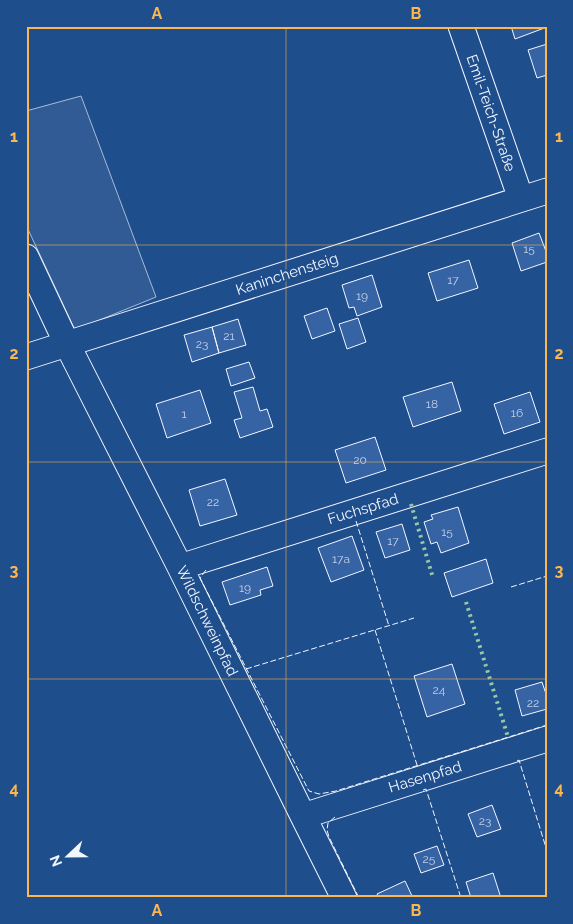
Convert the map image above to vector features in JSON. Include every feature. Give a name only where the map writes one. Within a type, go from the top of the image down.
[{"type":"street","name":"Emil-Teich-Straße","points":[[461,26],[521,199]]},
{"type":"street","name":"Kaninchensteig","points":[[26,357],[547,191]]},
{"type":"street","name":"Wildschweinpfad","points":[[26,257],[67,344],[344,898]]},
{"type":"street","name":"Fuchspfad","points":[[180,567],[547,451]]},
{"type":"street","name":"Hasenpfad","points":[[303,816],[547,739]]},
{"type":"shaded area","points":[[81,96],[156,297],[75,330],[26,225],[26,111]]},
{"type":"building","points":[[511,26],[547,26],[547,27],[515,39]]},
{"type":"building","points":[[547,44],[547,75],[537,78],[528,50]]},
{"type":"building","points":[[539,233],[547,254],[547,262],[521,271],[512,243]]},
{"type":"building","points":[[469,260],[478,288],[437,301],[428,273]]},
{"type":"building","points":[[372,275],[382,307],[357,316],[354,307],[349,308],[342,285]]},
{"type":"building","points":[[327,308],[335,331],[312,339],[304,316]]},
{"type":"building","points":[[358,318],[366,342],[347,349],[339,324]]},
{"type":"building","points":[[238,319],[246,345],[219,353],[212,327]]},
{"type":"building","points":[[212,327],[219,353],[192,362],[184,335]]},
{"type":"building","points":[[249,362],[255,378],[231,386],[226,369]]},
{"type":"building","points":[[452,382],[461,411],[413,427],[403,397]]},
{"type":"building","points":[[253,387],[260,411],[267,409],[273,427],[240,438],[234,420],[242,418],[234,392]]},
{"type":"building","points":[[200,390],[211,423],[167,438],[156,404]]},
{"type":"building","points":[[530,392],[540,422],[504,434],[494,404]]},
{"type":"building","points":[[375,437],[386,470],[346,483],[335,450]]},
{"type":"building","points":[[225,479],[237,515],[200,526],[189,490]]},
{"type":"building","points":[[458,507],[469,543],[441,553],[437,542],[431,544],[424,522],[433,519],[431,515]]},
{"type":"building","points":[[402,524],[410,550],[385,558],[376,532]]},
{"type":"building","points":[[352,536],[364,570],[331,582],[318,548]]},
{"type":"building","points":[[486,559],[493,583],[452,597],[444,573]]},
{"type":"building","points":[[267,567],[273,586],[260,590],[261,595],[230,605],[222,582]]},
{"type":"building","points":[[452,664],[465,704],[427,717],[414,676]]},
{"type":"building","points":[[542,682],[547,697],[547,709],[522,716],[515,690]]},
{"type":"building","points":[[492,805],[501,829],[477,837],[468,814]]},
{"type":"building","points":[[437,846],[444,865],[421,873],[414,854]]},
{"type":"building","points":[[493,873],[501,898],[471,898],[466,882]]},
{"type":"building","points":[[405,881],[413,898],[379,898],[377,894]]},
{"type":"hedge","points":[[411,504],[433,578]]},
{"type":"hedge","points":[[466,602],[508,737]]},
{"type":"fence","points":[[356,521],[389,626]]},
{"type":"fence","points":[[206,570],[200,578],[309,791],[319,794],[336,791],[547,725]]},
{"type":"fence","points":[[511,587],[547,576]]},
{"type":"fence","points":[[246,669],[414,618]]},
{"type":"fence","points":[[375,630],[417,765]]},
{"type":"fence","points":[[517,761],[519,760],[547,851]]},
{"type":"fence","points":[[423,790],[426,789],[461,898]]},
{"type":"fence","points":[[335,817],[328,823],[329,837],[359,898]]}]
